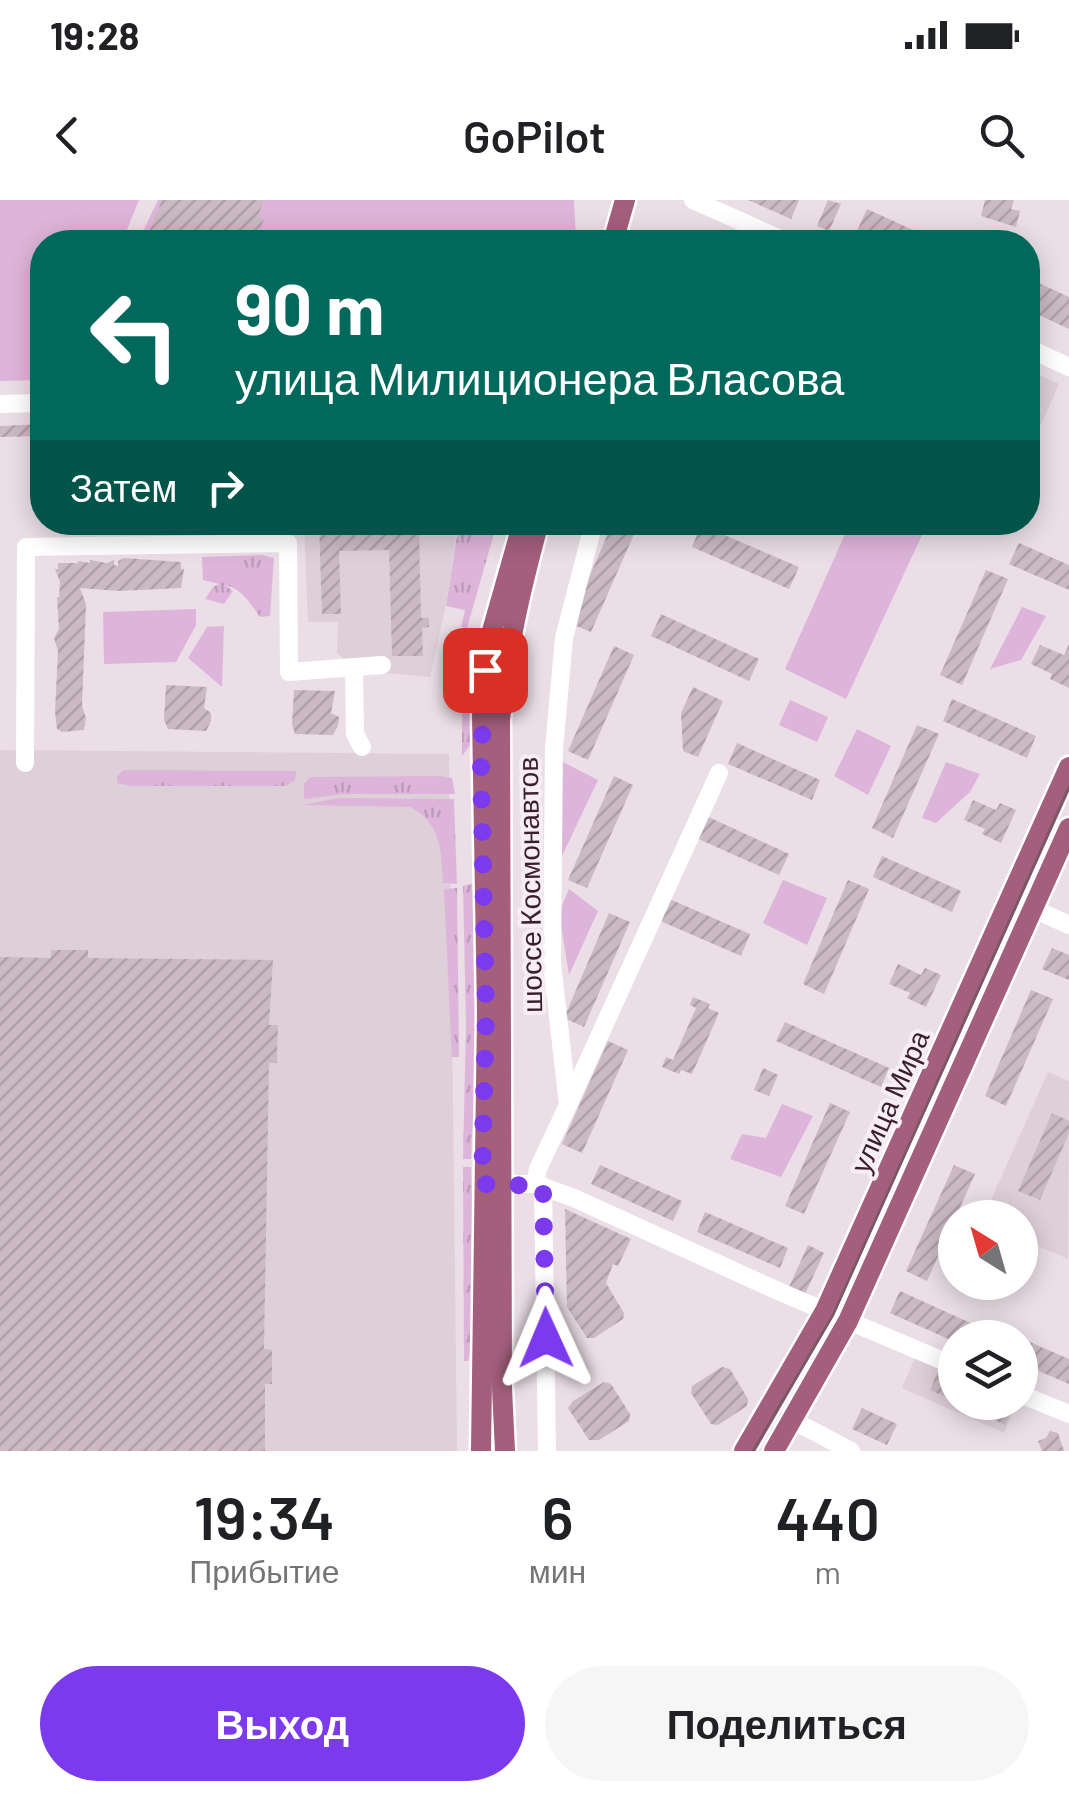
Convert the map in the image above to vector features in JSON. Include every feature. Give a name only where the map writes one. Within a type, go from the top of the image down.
[{"type":"main road","points":[[604,230],[613,200]]},
{"type":"main road","points":[[616,230],[625,200]]},
{"type":"main road","name":"шоссе Космонавтов","points":[[505,1451],[491,1184],[482,716],[490,638],[518,535]]},
{"type":"main road","name":"шоссе Космонавтов","points":[[480,1451],[491,1184],[500,720],[513,622],[536,535]]},
{"type":"main road","name":"улица Мира","points":[[744,1451],[825,1312],[1069,766]]},
{"type":"main road","name":"улица Мира","points":[[774,1451],[848,1322],[1069,828]]},
{"type":"street","points":[[693,200],[760,230]]},
{"type":"street","points":[[1040,353],[1069,366]]},
{"type":"street","points":[[0,404],[30,403]]},
{"type":"street","name":"шоссе Космонавтов","points":[[568,1105],[552,963],[554,749],[564,638],[591,535]]},
{"type":"street","points":[[25,763],[26,547],[288,543],[290,672],[382,665]]},
{"type":"street","points":[[354,668],[355,734],[362,747]]},
{"type":"street","points":[[548,1451],[538,1169],[719,773]]},
{"type":"street","points":[[1010,898],[1069,925]]},
{"type":"street","points":[[491,1184],[539,1186],[938,1359]]},
{"type":"street","points":[[1038,1401],[1069,1414]]},
{"type":"street","points":[[792,1420],[831,1446],[851,1451]]},
{"type":"shaded area","points":[[1040,375],[1059,384],[1040,426]]},
{"type":"shaded area","points":[[304,535],[456,535],[430,677],[360,671],[337,653],[338,622],[308,622]]},
{"type":"shaded area","points":[[0,750],[449,754],[457,1451],[0,1451]]},
{"type":"shaded area","points":[[1048,1072],[1069,1081],[1068,1259],[1038,1246],[1038,1200],[991,1200]]},
{"type":"shaded area","points":[[918,1351],[938,1360],[938,1404],[902,1388]]},
{"type":"shaded area","points":[[975,1420],[1010,1420],[1004,1433]]},
{"type":"green space","points":[[0,200],[139,200],[127,230],[30,230],[30,380],[0,381]]},
{"type":"green space","points":[[158,200],[574,200],[576,230],[144,230]]},
{"type":"green space","points":[[457,535],[494,535],[467,628],[461,627],[465,610],[446,606]]},
{"type":"green space","points":[[845,535],[922,535],[846,699],[785,669]]},
{"type":"green space","points":[[202,557],[274,558],[270,616],[260,617],[240,593],[225,585],[233,591],[224,604],[205,599],[219,584],[203,580]]},
{"type":"green space","points":[[1022,607],[1046,616],[1021,660],[990,669]]},
{"type":"green space","points":[[196,609],[196,625],[176,662],[104,664],[103,612]]},
{"type":"green space","points":[[224,626],[222,687],[188,658],[207,627]]},
{"type":"green space","points":[[468,645],[477,660],[471,744],[462,756],[462,679]]},
{"type":"green space","points":[[790,700],[828,717],[817,742],[779,725]]},
{"type":"green space","points":[[857,729],[891,746],[868,795],[834,776]]},
{"type":"green space","points":[[559,760],[598,780],[562,856]]},
{"type":"green space","points":[[946,762],[980,774],[970,792],[936,823],[922,818]]},
{"type":"green space","points":[[123,770],[296,771],[295,780],[286,786],[130,786],[117,783]]},
{"type":"green space","points":[[310,777],[452,778],[455,794],[346,794],[304,799],[304,784]]},
{"type":"green space","points":[[338,798],[454,799],[457,884],[443,883],[438,839],[421,814],[410,807],[303,805]]},
{"type":"green space","points":[[783,880],[827,898],[807,945],[763,923]]},
{"type":"green space","points":[[474,883],[480,952],[479,1021],[471,1159],[463,1159],[466,1025],[463,886]]},
{"type":"green space","points":[[457,888],[459,1057],[452,1057],[444,889]]},
{"type":"green space","points":[[569,889],[598,911],[569,975],[559,913]]},
{"type":"green space","points":[[782,1104],[813,1116],[781,1177],[730,1159],[742,1134],[766,1138]]},
{"type":"green space","points":[[463,1167],[471,1167],[475,1329],[468,1361],[464,1361]]},
{"type":"building","points":[[162,200],[264,200],[258,216],[264,219],[260,230],[150,230]]},
{"type":"building","points":[[748,200],[799,200],[791,219]]},
{"type":"building","points":[[828,200],[841,204],[829,230],[817,226]]},
{"type":"building","points":[[985,200],[1014,200],[1011,209],[1020,211],[1016,227],[981,216]]},
{"type":"building","points":[[867,209],[913,230],[872,230],[857,230]]},
{"type":"building","points":[[1040,284],[1069,297],[1069,329],[1040,316]]},
{"type":"building","points":[[30,425],[30,436],[0,437],[0,426]]},
{"type":"building","points":[[319,535],[419,535],[421,618],[429,618],[429,627],[422,628],[423,656],[392,656],[389,550],[339,551],[341,614],[322,614]]},
{"type":"building","points":[[607,535],[634,535],[591,632],[569,623]]},
{"type":"building","points":[[697,535],[724,535],[799,567],[789,589],[692,547]]},
{"type":"building","points":[[1019,543],[1069,565],[1069,590],[1009,564]]},
{"type":"building","points":[[124,558],[181,562],[181,588],[80,588],[86,604],[82,706],[86,718],[84,730],[62,732],[57,729],[55,712],[58,651],[54,638],[59,629],[60,582],[55,569],[58,563],[90,560],[114,560],[118,566]]},
{"type":"building","points":[[986,570],[1008,579],[962,685],[940,675]]},
{"type":"building","points":[[661,614],[759,659],[749,681],[651,636]]},
{"type":"building","points":[[1069,644],[1069,688],[1031,664],[1040,645],[1064,655]]},
{"type":"building","points":[[614,646],[634,655],[588,760],[568,751]]},
{"type":"building","points":[[166,685],[207,687],[204,708],[211,713],[211,721],[206,731],[168,729],[164,720]]},
{"type":"building","points":[[693,687],[723,701],[698,757],[683,751],[681,713]]},
{"type":"building","points":[[294,690],[335,691],[331,713],[339,717],[333,735],[295,734]]},
{"type":"building","points":[[952,699],[1036,736],[1027,758],[943,721]]},
{"type":"building","points":[[917,725],[939,734],[893,838],[872,828]]},
{"type":"building","points":[[737,743],[820,780],[812,800],[728,764]]},
{"type":"building","points":[[614,776],[633,785],[587,888],[568,880]]},
{"type":"building","points":[[973,800],[996,810],[1000,803],[1016,810],[1001,843],[982,834],[985,829],[964,820]]},
{"type":"building","points":[[704,815],[789,854],[779,875],[694,837]]},
{"type":"building","points":[[882,856],[961,891],[952,912],[873,877]]},
{"type":"building","points":[[848,880],[869,889],[824,994],[803,984]]},
{"type":"building","points":[[667,898],[750,934],[741,956],[658,920]]},
{"type":"building","points":[[609,913],[630,922],[584,1027],[564,1018]]},
{"type":"building","points":[[1052,948],[1069,955],[1069,980],[1042,969]]},
{"type":"building","points":[[51,950],[88,950],[88,958],[273,960],[269,1025],[278,1025],[277,1063],[269,1063],[264,1349],[272,1350],[272,1384],[265,1384],[265,1451],[0,1451],[0,957],[51,958]]},
{"type":"building","points":[[898,964],[921,975],[925,968],[941,975],[926,1007],[907,998],[910,993],[889,984]]},
{"type":"building","points":[[1031,990],[1053,999],[1006,1106],[985,1096]]},
{"type":"building","points":[[693,997],[719,1013],[692,1074],[681,1070],[679,1074],[662,1067],[666,1057],[673,1060],[696,1008],[690,1005]]},
{"type":"building","points":[[785,1022],[889,1068],[881,1087],[776,1041]]},
{"type":"building","points":[[608,1041],[628,1050],[582,1153],[562,1144]]},
{"type":"building","points":[[763,1068],[778,1075],[769,1096],[754,1090]]},
{"type":"building","points":[[830,1103],[850,1112],[804,1214],[785,1206]]},
{"type":"building","points":[[1052,1113],[1069,1121],[1069,1133],[1040,1200],[1018,1191]]},
{"type":"building","points":[[600,1165],[682,1201],[673,1221],[591,1184]]},
{"type":"building","points":[[954,1165],[975,1174],[963,1200],[938,1200]]},
{"type":"building","points":[[938,1200],[938,1256],[927,1281],[906,1271]]},
{"type":"building","points":[[565,1209],[631,1239],[618,1266],[613,1264],[606,1283],[624,1313],[623,1319],[594,1338],[587,1338],[567,1307]]},
{"type":"building","points":[[705,1212],[788,1248],[780,1268],[697,1232]]},
{"type":"building","points":[[808,1245],[824,1253],[805,1294],[789,1287]]},
{"type":"building","points":[[900,1291],[964,1320],[938,1320],[938,1334],[890,1313]]},
{"type":"building","points":[[1038,1346],[1069,1359],[1069,1384],[1038,1371]]},
{"type":"building","points":[[722,1367],[730,1369],[748,1399],[747,1406],[718,1425],[711,1424],[691,1393],[692,1386]]},
{"type":"building","points":[[938,1371],[938,1394],[930,1390]]},
{"type":"building","points":[[604,1382],[611,1384],[630,1414],[629,1421],[599,1440],[589,1440],[568,1408]]},
{"type":"building","points":[[862,1408],[897,1424],[887,1445],[852,1429]]},
{"type":"building","points":[[1050,1431],[1058,1433],[1064,1451],[1042,1451],[1038,1441]]},
{"type":"tram line","points":[[753,1451],[833,1315],[1069,787]]},
{"type":"route","points":[[485,670],[481,766],[486,1013],[482,1184],[543,1186],[546,1338]]}]
